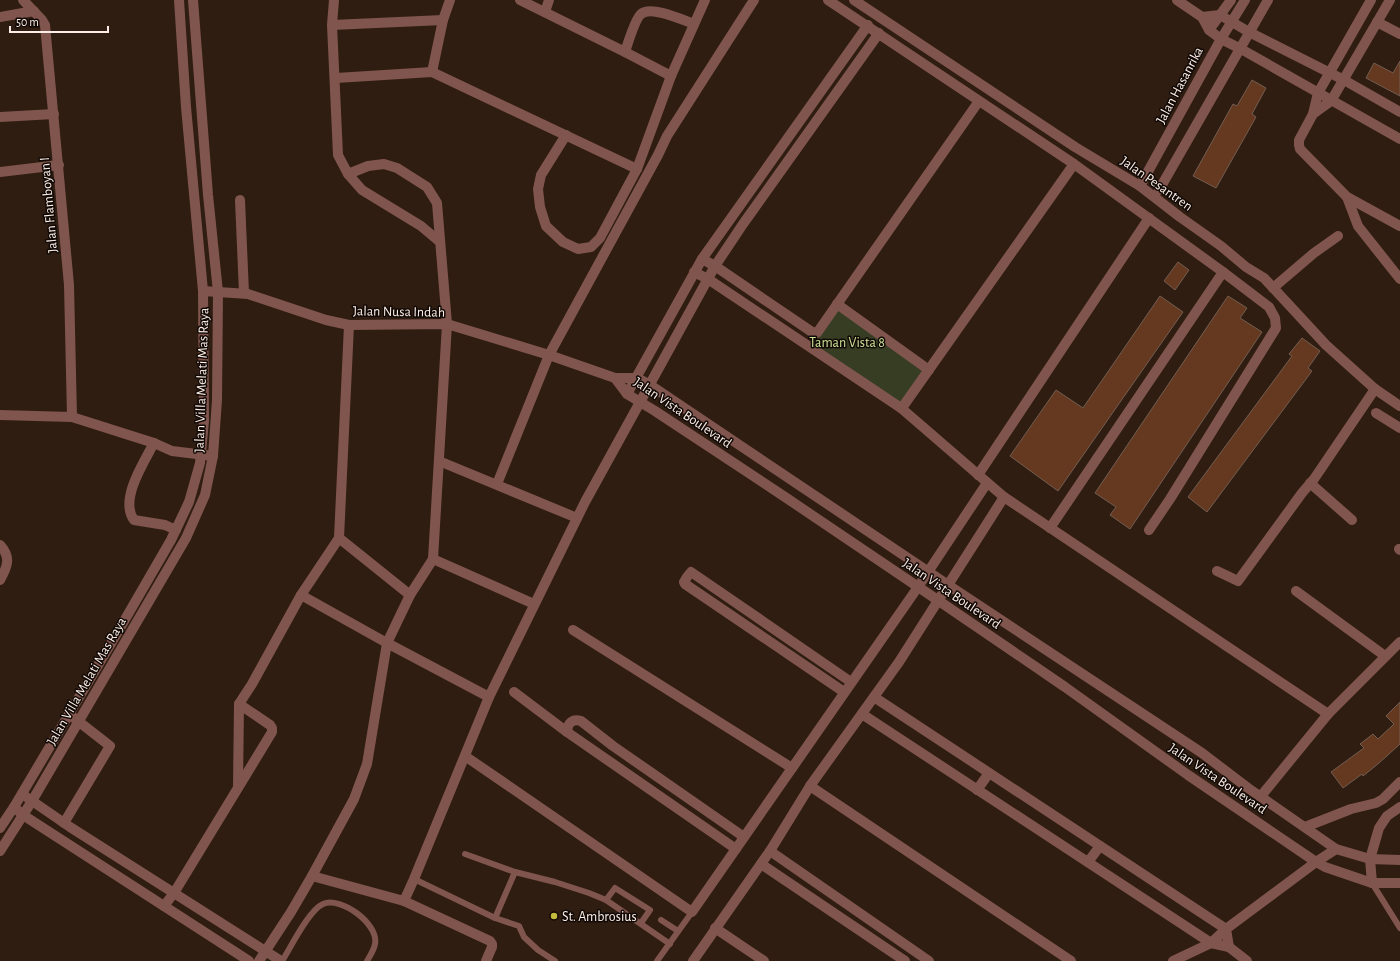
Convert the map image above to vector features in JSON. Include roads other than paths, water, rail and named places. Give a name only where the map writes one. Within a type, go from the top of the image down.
[{"type":"street","name":"Jalan Flamboyan I","points":[[23,0],[45,25],[70,285],[72,417]]},
{"type":"street","name":"Jalan Villa Melati Mas Raya","points":[[0,828],[22,794],[116,635],[176,530],[189,502],[200,463],[204,421],[203,291],[178,0]]},
{"type":"street","name":"Jalan Villa Melati Mas Raya","points":[[0,851],[32,802],[186,538],[205,495],[213,456],[217,400],[218,292],[208,195],[193,0]]},
{"type":"street","points":[[334,0],[332,25],[336,78],[338,155],[348,174],[362,190],[421,226],[440,242]]},
{"type":"street","points":[[432,72],[443,20],[450,0]]},
{"type":"street","points":[[520,0],[671,76]]},
{"type":"street","points":[[545,12],[549,0]]},
{"type":"street","points":[[566,135],[541,175],[538,189],[540,207],[546,226],[563,242],[578,249],[591,247],[600,238],[637,170],[671,76],[705,0]]},
{"type":"street","points":[[497,484],[549,355],[667,136],[754,0]]},
{"type":"street","points":[[828,0],[868,25],[1074,164],[1269,307],[1275,318],[1276,328],[1170,499],[1149,530]]},
{"type":"street","name":"Jalan Pesantren","points":[[854,0],[1075,147],[1140,186],[1221,246],[1264,278],[1326,345],[1375,389],[1400,406]]},
{"type":"street","points":[[1177,0],[1202,17],[1209,30],[1220,38],[1400,139]]},
{"type":"street","points":[[1209,30],[1231,0]]},
{"type":"street","name":"Jalan Hasanrika","points":[[1140,186],[1220,38],[1245,0]]},
{"type":"street","points":[[1159,190],[1268,0]]},
{"type":"street","points":[[1371,0],[1318,93],[1313,114],[1299,145],[1300,149],[1347,197],[1400,226]]},
{"type":"street","points":[[1313,114],[1331,100],[1390,0]]},
{"type":"street","points":[[625,52],[637,19],[647,10],[660,12],[694,24]]},
{"type":"street","points":[[0,18],[34,11]]},
{"type":"street","points":[[1202,17],[1220,16],[1329,72],[1400,112]]},
{"type":"street","points":[[332,25],[443,20]]},
{"type":"street","points":[[1377,22],[1400,34]]},
{"type":"street","points":[[627,394],[702,259],[868,25]]},
{"type":"street","points":[[404,901],[489,697],[577,518],[640,402],[715,266],[879,33]]},
{"type":"street","points":[[336,78],[432,72],[637,170]]},
{"type":"street","points":[[702,259],[715,266],[814,334],[817,333],[979,101]]},
{"type":"street","points":[[0,117],[54,114]]},
{"type":"street","points":[[259,961],[291,912],[354,799],[367,764],[387,643],[410,595],[433,559],[447,324],[437,203],[427,187],[397,168],[384,164],[368,166],[348,174]]},
{"type":"street","points":[[901,408],[1074,164]]},
{"type":"street","points":[[0,172],[59,165]]},
{"type":"street","points":[[1347,197],[1358,226],[1400,279]]},
{"type":"street","points":[[240,200],[244,293]]},
{"type":"street","points":[[978,475],[1149,218]]},
{"type":"street","points":[[1273,288],[1314,253],[1338,236]]},
{"type":"street","points":[[694,272],[708,279],[901,408],[1004,497],[1328,714]]},
{"type":"street","points":[[1050,528],[1223,272]]},
{"type":"street","name":"Jalan Nusa Indah","points":[[203,291],[244,293],[270,300],[326,320],[349,325],[447,324],[549,355],[615,378]]},
{"type":"street","points":[[837,304],[929,370]]},
{"type":"street","points":[[238,788],[239,704],[252,684],[301,595],[339,538],[349,325]]},
{"type":"street","name":"Jalan Vista Boulevard","points":[[615,378],[637,378],[650,385],[928,572],[1196,749],[1248,788],[1336,849],[1370,859],[1400,860]]},
{"type":"street","name":"Jalan Vista Boulevard","points":[[615,378],[627,394],[786,497],[1065,687],[1188,775],[1316,862],[1325,867],[1372,883],[1400,883]]},
{"type":"street","points":[[1216,571],[1238,581],[1340,443],[1375,389]]},
{"type":"street","points":[[1376,413],[1400,428]]},
{"type":"street","points":[[0,416],[72,417],[154,443],[172,451],[213,456]]},
{"type":"street","points":[[154,443],[135,481],[129,499],[130,515],[134,520],[165,525],[176,530]]},
{"type":"street","points":[[439,461],[577,518]]},
{"type":"street","points":[[465,756],[692,912],[918,587],[987,483]]},
{"type":"street","points":[[1310,483],[1352,520]]},
{"type":"street","points":[[693,961],[770,851],[810,786],[899,662],[1004,497]]},
{"type":"street","points":[[339,538],[410,595]]},
{"type":"street","points":[[0,545],[7,554],[7,564],[0,580]]},
{"type":"street","points":[[433,559],[534,604]]},
{"type":"street","points":[[844,692],[685,584],[684,582],[686,576],[691,572],[851,682]]},
{"type":"street","points":[[1296,591],[1386,656]]},
{"type":"street","points":[[301,595],[489,697]]},
{"type":"street","points":[[573,630],[792,768]]},
{"type":"street","points":[[1261,796],[1328,714],[1400,642]]},
{"type":"street","points":[[514,692],[567,732],[736,849]]},
{"type":"street","points":[[874,697],[1226,929],[1229,947]]},
{"type":"street","points":[[164,906],[174,894],[272,732],[270,725],[239,704]]},
{"type":"street","points":[[64,823],[110,746],[80,721],[69,714]]},
{"type":"street","points":[[862,714],[1210,943],[1229,947],[1247,961]]},
{"type":"street","points":[[567,732],[567,727],[572,721],[581,721],[613,746],[744,837]]},
{"type":"street","points":[[978,790],[989,773]]},
{"type":"street","points":[[1305,827],[1351,809],[1376,803],[1383,799],[1400,782]]},
{"type":"street","points":[[810,786],[1066,960]]},
{"type":"street","points":[[22,794],[174,894],[282,961]]},
{"type":"street","points":[[14,807],[23,815],[249,961]]},
{"type":"street","points":[[1372,883],[1370,859],[1379,828],[1387,816],[1400,808]]},
{"type":"street","points":[[1088,862],[1100,846]]},
{"type":"street","points":[[1173,961],[1210,943],[1226,929],[1316,862],[1336,849]]},
{"type":"street","points":[[770,851],[929,961]]},
{"type":"street","points":[[761,864],[906,961]]},
{"type":"street","points":[[312,876],[404,901],[490,941],[492,947],[486,961]]},
{"type":"street","points":[[715,928],[764,961]]},
{"type":"lane","points":[[465,854],[515,872],[555,882],[606,900],[670,944]]},
{"type":"lane","points":[[494,918],[515,872]]},
{"type":"lane","points":[[414,879],[494,918],[519,926],[524,937],[538,950],[555,961]]},
{"type":"lane","points":[[1372,883],[1400,928]]},
{"type":"lane","points":[[606,900],[615,888],[650,910],[641,923]]},
{"type":"lane","points":[[282,961],[311,915],[317,908],[331,902],[342,905],[354,912],[366,920],[371,927],[376,944],[368,961]]},
{"type":"lane","points":[[657,961],[692,912]]},
{"type":"lane","points":[[661,920],[678,931]]},
{"type":"place","name":"St. Ambrosius","points":[[554,916]]},
{"type":"park label","name":"Taman Vista 8","points":[[847,342]]}]
